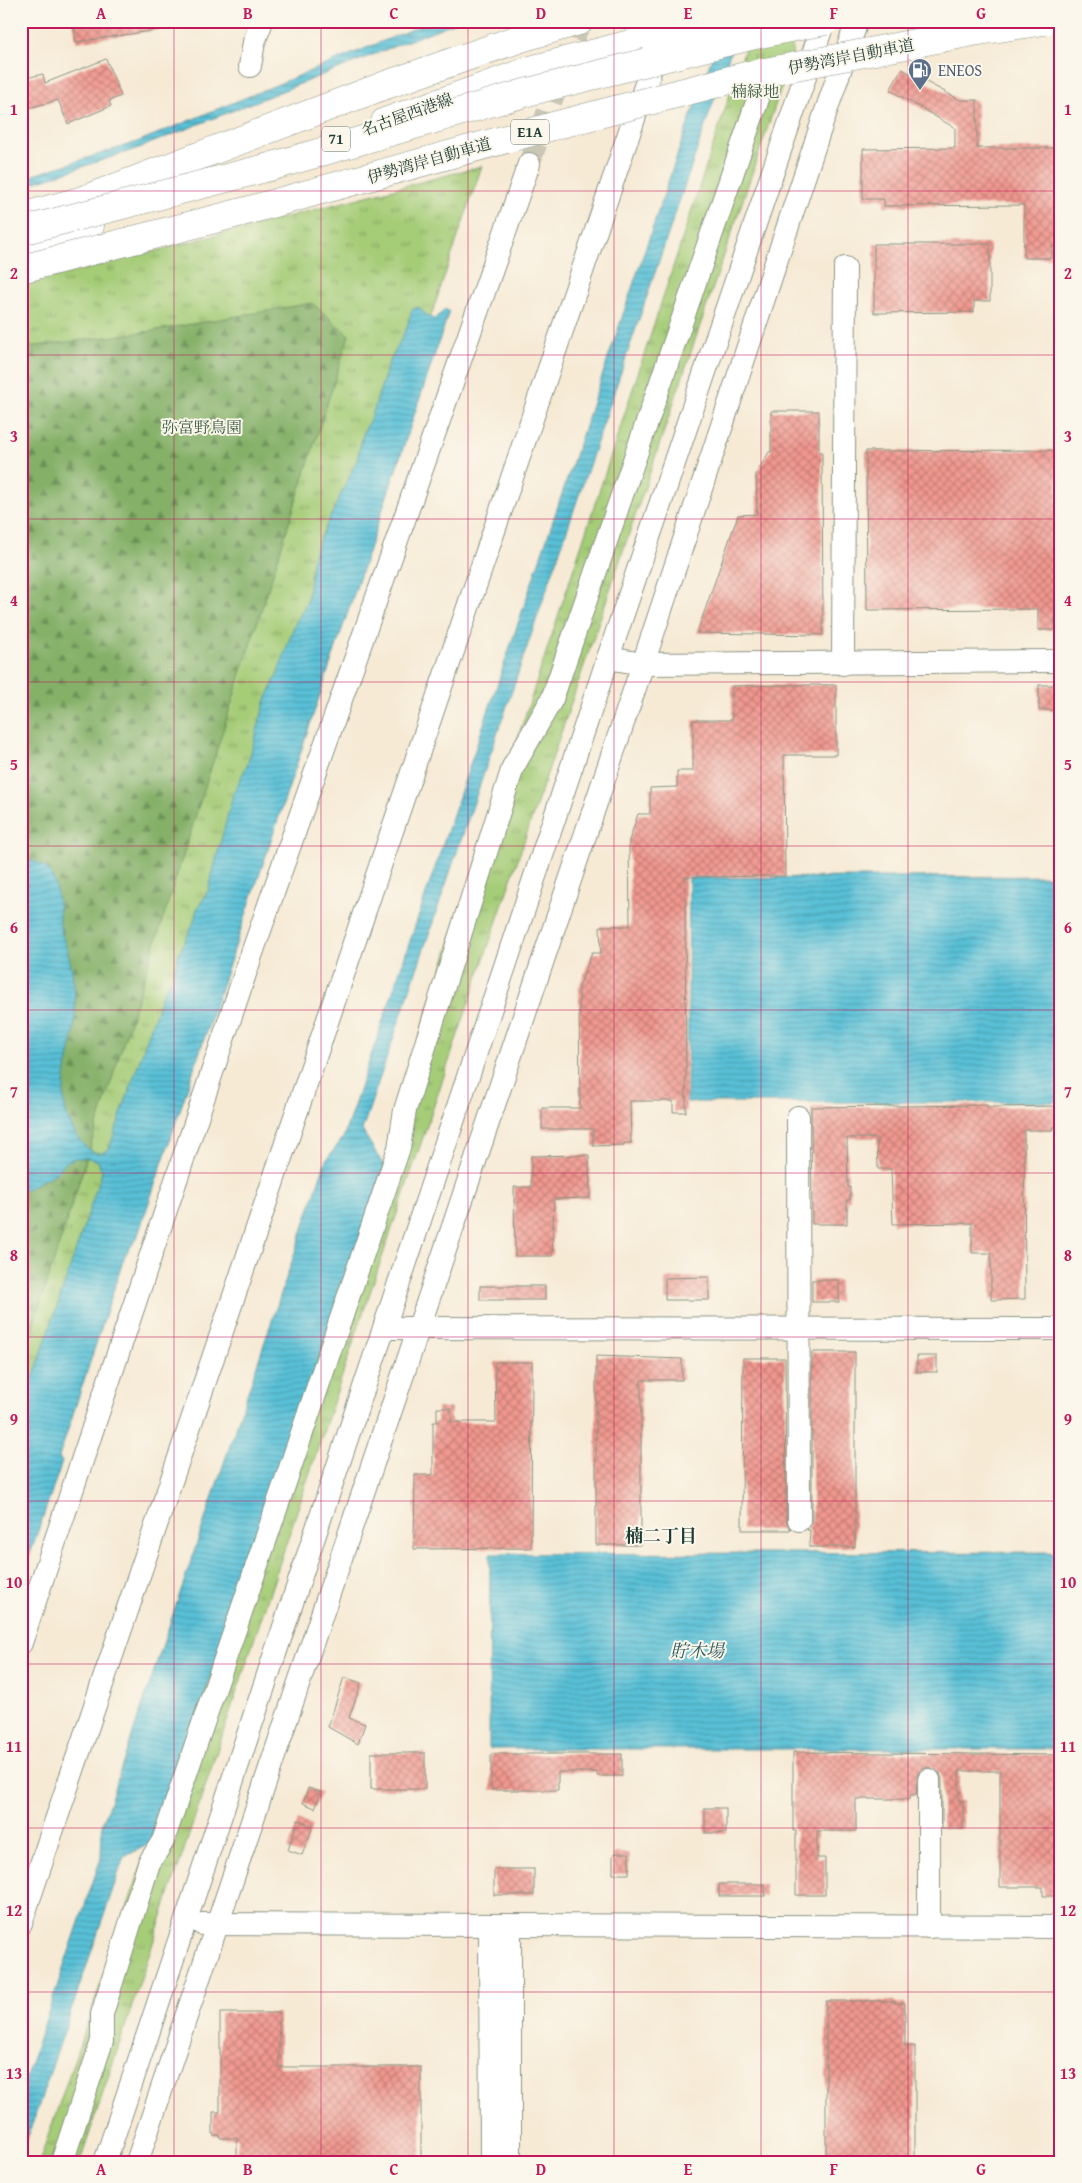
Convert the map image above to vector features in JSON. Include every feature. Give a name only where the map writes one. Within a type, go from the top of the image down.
[{"type":"main road","name":"名古屋西港線","points":[[21,216],[80,201],[383,86],[579,21]]},
{"type":"main road","name":"名古屋西港線","points":[[21,246],[90,226],[534,69],[660,30],[711,21]]},
{"type":"main road","name":"E1A","points":[[21,231],[266,168],[528,92],[755,35],[825,21]]},
{"type":"main road","name":"伊勢湾岸自動車道","points":[[21,269],[246,211],[557,125],[749,75],[973,32],[1044,21]]},
{"type":"street","points":[[250,66],[254,42],[262,21]]},
{"type":"street","points":[[105,2162],[608,658],[825,21]]},
{"type":"street","points":[[137,2162],[644,664],[857,21]]},
{"type":"street","points":[[21,1923],[660,30]]},
{"type":"street","points":[[62,2162],[102,2041],[102,2014],[149,1862],[164,1841],[399,1148],[405,1110],[514,767],[552,699],[757,102]]},
{"type":"street","points":[[21,1643],[251,956],[529,164]]},
{"type":"street","points":[[843,664],[845,268]]},
{"type":"street","points":[[608,658],[644,664],[1061,661]]},
{"type":"street","points":[[798,1117],[799,1520]]},
{"type":"street","points":[[385,1328],[1061,1329]]},
{"type":"street","points":[[929,1780],[930,1927]]},
{"type":"street","points":[[186,1923],[216,1925],[1061,1928]]},
{"type":"street","points":[[490,2162],[500,1926]]},
{"type":"street","points":[[500,1926],[510,2162]]},
{"type":"green space","name":"楠緑地","points":[[754,21],[789,32],[793,50],[777,100],[360,1322],[80,2162],[39,2162],[388,1155],[397,1105]]},
{"type":"green space","name":"弥富野鳥園","points":[[482,166],[21,1522],[21,286]]},
{"type":"green space","name":"弥富野鳥園","points":[[312,303],[349,335],[21,1364],[21,348],[152,331]]},
{"type":"water","points":[[432,21],[458,21],[139,148],[21,187],[21,179],[137,142]]},
{"type":"water","points":[[725,21],[741,21],[362,1130],[384,1166],[155,1841],[124,1857],[21,2157],[21,2092],[101,1858],[102,1825],[326,1160],[343,1138],[682,141]]},
{"type":"water","points":[[419,307],[428,317],[435,319],[445,309],[449,312],[137,1238],[125,1255],[59,1457],[62,1462],[21,1580],[21,1414],[102,1172],[98,1161],[88,1158],[75,1158],[65,1163],[58,1172],[21,1192],[21,860],[27,860],[44,866],[51,874],[56,889],[61,930],[72,972],[75,1004],[74,1031],[64,1085],[65,1107],[74,1132],[80,1140],[94,1152],[101,1153],[109,1149],[163,992],[171,980],[179,953],[193,924],[197,909],[208,891],[233,794],[248,763],[265,702],[276,678],[294,626],[307,602],[312,562],[317,545],[357,460],[363,434],[372,415],[388,365],[407,327],[412,309]]},
{"type":"water","points":[[1061,876],[1061,1102],[687,1102],[689,878]]},
{"type":"water","name":"貯木場","points":[[1061,1552],[1061,1749],[489,1749],[490,1554]]},
{"type":"building","points":[[73,21],[164,21],[165,29],[76,42]]},
{"type":"building","points":[[106,59],[121,96],[109,101],[111,106],[68,124],[58,100],[21,110],[21,79],[43,74],[45,83]]},
{"type":"building","points":[[902,69],[960,100],[977,100],[977,148],[1061,148],[1061,246],[1052,246],[1052,258],[1024,258],[1024,205],[884,206],[884,199],[863,199],[863,149],[955,148],[955,128],[890,90]]},
{"type":"building","points":[[874,244],[990,244],[990,301],[974,301],[974,312],[874,313]]},
{"type":"building","points":[[771,411],[819,411],[819,452],[822,452],[823,635],[697,633],[738,515],[757,514],[756,474],[769,452],[771,452]]},
{"type":"building","points":[[1057,450],[1058,598],[1054,599],[1055,630],[1038,630],[1038,609],[867,610],[866,451]]},
{"type":"building","points":[[836,685],[836,755],[784,755],[785,876],[685,877],[686,1112],[673,1112],[673,1101],[630,1101],[631,1143],[624,1143],[624,1145],[593,1146],[593,1129],[542,1129],[542,1108],[580,1108],[579,987],[592,953],[601,953],[600,926],[630,926],[629,841],[638,814],[650,814],[650,788],[677,787],[677,771],[693,771],[693,720],[732,720],[732,686]]},
{"type":"building","points":[[1039,685],[1061,685],[1061,710],[1039,710]]},
{"type":"building","points":[[987,1105],[987,1107],[1061,1106],[1061,1127],[1052,1127],[1053,1130],[1024,1130],[1025,1299],[991,1300],[991,1253],[972,1253],[972,1223],[893,1224],[891,1169],[878,1169],[877,1138],[847,1138],[850,1200],[847,1200],[847,1224],[812,1224],[811,1107]]},
{"type":"building","points":[[589,1155],[590,1198],[554,1199],[552,1256],[515,1256],[514,1187],[531,1187],[531,1156]]},
{"type":"building","points":[[709,1277],[709,1300],[665,1300],[665,1278]]},
{"type":"building","points":[[812,1280],[839,1280],[839,1302],[812,1302]]},
{"type":"building","points":[[480,1286],[545,1286],[545,1300],[480,1300]]},
{"type":"building","points":[[812,1352],[855,1352],[855,1547],[809,1547],[810,1530],[807,1530],[812,1520]]},
{"type":"building","points":[[596,1356],[682,1359],[682,1380],[641,1380],[641,1545],[596,1545]]},
{"type":"building","points":[[917,1356],[937,1356],[937,1372],[917,1372]]},
{"type":"building","points":[[743,1358],[785,1358],[786,1520],[791,1530],[742,1530]]},
{"type":"building","points":[[495,1362],[532,1362],[531,1548],[414,1549],[415,1475],[433,1475],[433,1422],[437,1422],[437,1408],[451,1408],[451,1422],[496,1422]]},
{"type":"building","points":[[344,1677],[361,1683],[349,1718],[365,1724],[358,1744],[328,1727]]},
{"type":"building","points":[[793,1752],[1060,1755],[1060,1896],[1043,1896],[1043,1887],[1000,1887],[1000,1771],[959,1771],[959,1801],[963,1801],[963,1829],[942,1829],[942,1780],[940,1773],[929,1767],[923,1768],[918,1773],[916,1795],[910,1795],[910,1799],[856,1799],[856,1831],[817,1831],[817,1858],[825,1858],[825,1895],[796,1895],[796,1831],[793,1831]]},
{"type":"building","points":[[371,1753],[425,1753],[425,1789],[371,1789]]},
{"type":"building","points":[[491,1754],[622,1754],[622,1776],[597,1776],[597,1772],[558,1772],[558,1790],[491,1790]]},
{"type":"building","points":[[308,1788],[321,1792],[315,1808],[303,1803]]},
{"type":"building","points":[[705,1808],[726,1808],[726,1833],[705,1833]]},
{"type":"building","points":[[298,1820],[313,1826],[302,1855],[288,1850]]},
{"type":"building","points":[[616,1853],[629,1853],[629,1874],[613,1874],[613,1855]]},
{"type":"building","points":[[494,1869],[534,1869],[534,1895],[494,1895]]},
{"type":"building","points":[[719,1884],[765,1884],[765,1896],[719,1896]]},
{"type":"building","points":[[826,2001],[895,2001],[895,2003],[905,2003],[905,2046],[915,2046],[915,2162],[826,2162]]},
{"type":"building","points":[[220,2013],[279,2013],[279,2067],[421,2067],[421,2162],[237,2162],[237,2138],[220,2138],[220,2135],[213,2135],[213,2112],[220,2112]]},
{"type":"tunnel","points":[[529,164],[580,21]]},
{"type":"place","name":"ENEOS","points":[[920,91]]},
{"type":"district","name":"楠二丁目","points":[[661,1536]]}]
